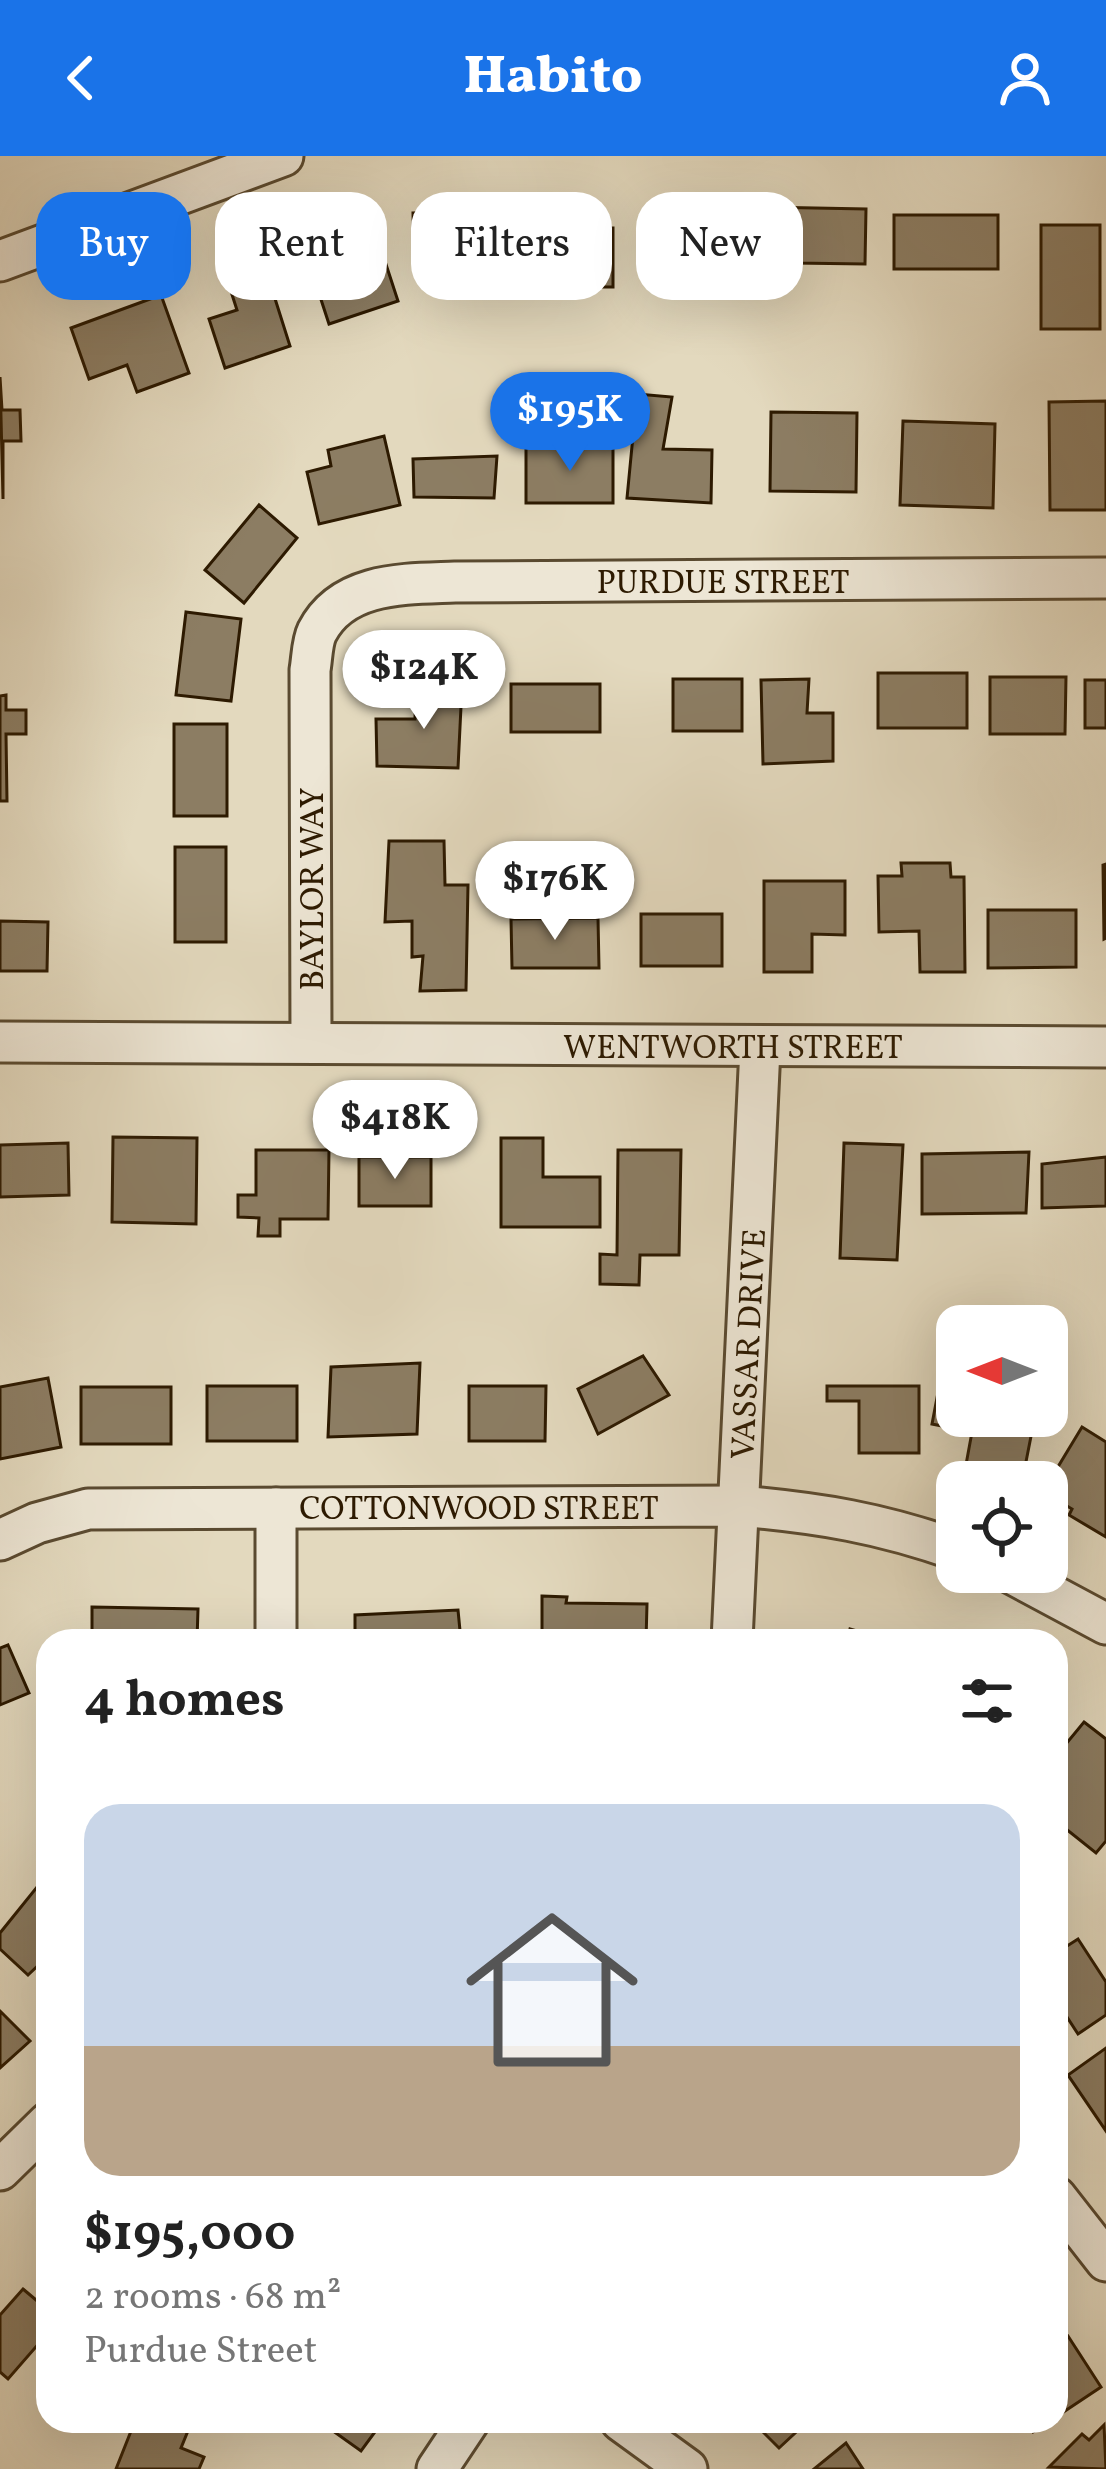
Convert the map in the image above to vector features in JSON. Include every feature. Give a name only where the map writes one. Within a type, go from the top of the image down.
[{"type":"street","points":[[0,261],[283,156]]},
{"type":"street","name":"PURDUE STREET","points":[[343,602],[382,586],[455,582],[1106,578]]},
{"type":"street","name":"BAYLOR WAY","points":[[311,1042],[310,670],[317,632],[343,602]]},
{"type":"street","name":"WENTWORTH STREET","points":[[0,1042],[1106,1047]]},
{"type":"street","name":"VASSAR DRIVE","points":[[733,1629],[760,1048]]},
{"type":"street","name":"COTTONWOOD STREET","points":[[0,1540],[37,1523],[88,1510],[739,1506],[890,1526],[936,1542]]},
{"type":"street","points":[[276,1508],[276,1629]]},
{"type":"street","points":[[1049,1593],[1106,1624]]},
{"type":"street","points":[[0,2170],[36,2135]]},
{"type":"street","points":[[1068,2212],[1106,2261]]},
{"type":"street","points":[[436,2469],[461,2433]]},
{"type":"street","points":[[638,2433],[687,2469]]},
{"type":"building","points":[[803,208],[866,209],[865,264],[803,263]]},
{"type":"building","points":[[894,215],[998,215],[998,269],[894,269]]},
{"type":"building","points":[[1041,225],[1100,225],[1100,329],[1041,329]]},
{"type":"building","points":[[387,267],[398,301],[329,324],[321,300],[387,300]]},
{"type":"building","points":[[147,300],[163,300],[189,373],[137,392],[127,365],[89,379],[71,328]]},
{"type":"building","points":[[234,300],[275,300],[290,346],[225,368],[209,319],[237,310]]},
{"type":"building","points":[[0,377],[2,410],[20,410],[21,441],[3,441],[3,499]]},
{"type":"building","points":[[637,394],[672,397],[663,449],[712,450],[711,503],[627,498]]},
{"type":"building","points":[[1106,401],[1106,510],[1050,510],[1049,402]]},
{"type":"building","points":[[771,412],[857,413],[856,492],[770,491]]},
{"type":"building","points":[[903,421],[995,424],[993,508],[900,505]]},
{"type":"building","points":[[384,436],[400,505],[319,524],[307,472],[331,466],[328,450]]},
{"type":"building","points":[[526,445],[613,445],[613,503],[526,503]]},
{"type":"building","points":[[497,456],[494,498],[414,497],[413,459]]},
{"type":"building","points":[[259,505],[297,538],[244,603],[205,570]]},
{"type":"building","points":[[186,612],[241,619],[231,701],[176,695]]},
{"type":"building","points":[[878,673],[967,673],[967,728],[878,728]]},
{"type":"building","points":[[990,677],[1066,677],[1065,734],[990,734]]},
{"type":"building","points":[[673,679],[742,679],[742,731],[673,731]]},
{"type":"building","points":[[809,679],[807,713],[833,713],[833,761],[763,764],[761,680]]},
{"type":"building","points":[[1085,680],[1106,680],[1106,728],[1085,728]]},
{"type":"building","points":[[511,684],[600,684],[600,732],[511,732]]},
{"type":"building","points":[[416,685],[462,686],[458,768],[377,766],[376,719],[415,719]]},
{"type":"building","points":[[6,695],[6,710],[26,710],[26,734],[6,734],[7,801],[0,801],[0,696]]},
{"type":"building","points":[[174,724],[227,724],[227,816],[174,816]]},
{"type":"building","points":[[389,841],[444,841],[445,885],[468,885],[466,990],[420,991],[423,956],[412,957],[412,921],[385,922]]},
{"type":"building","points":[[175,847],[226,847],[226,942],[175,942]]},
{"type":"building","points":[[901,863],[950,863],[951,877],[964,877],[965,972],[920,972],[919,931],[879,932],[878,876],[902,876]]},
{"type":"building","points":[[1103,865],[1106,938],[1104,939]]},
{"type":"building","points":[[764,881],[845,881],[845,935],[812,934],[812,972],[764,972]]},
{"type":"building","points":[[988,910],[1076,910],[1076,967],[988,968]]},
{"type":"building","points":[[641,914],[722,914],[722,966],[641,966]]},
{"type":"building","points":[[598,918],[599,968],[512,968],[511,919]]},
{"type":"building","points":[[0,921],[48,922],[47,971],[0,971]]},
{"type":"building","points":[[113,1137],[197,1138],[196,1224],[112,1222]]},
{"type":"building","points":[[501,1138],[543,1138],[543,1177],[600,1177],[600,1227],[501,1227]]},
{"type":"building","points":[[68,1143],[69,1195],[0,1197],[0,1145]]},
{"type":"building","points":[[844,1143],[903,1145],[897,1260],[840,1258]]},
{"type":"building","points":[[256,1150],[329,1150],[328,1219],[280,1219],[280,1236],[258,1236],[259,1218],[238,1217],[238,1195],[256,1195]]},
{"type":"building","points":[[618,1150],[681,1150],[679,1255],[640,1255],[639,1285],[600,1284],[600,1254],[617,1255]]},
{"type":"building","points":[[1029,1152],[1026,1213],[922,1214],[922,1154]]},
{"type":"building","points":[[359,1157],[431,1157],[431,1206],[359,1206]]},
{"type":"building","points":[[1106,1157],[1106,1206],[1042,1208],[1042,1164]]},
{"type":"building","points":[[643,1356],[669,1395],[598,1434],[578,1389]]},
{"type":"building","points":[[420,1363],[417,1434],[328,1437],[331,1367]]},
{"type":"building","points":[[48,1378],[61,1447],[0,1459],[0,1387]]},
{"type":"building","points":[[207,1386],[297,1386],[297,1441],[207,1441]]},
{"type":"building","points":[[469,1386],[546,1386],[545,1441],[469,1441]]},
{"type":"building","points":[[827,1386],[919,1386],[919,1453],[859,1453],[859,1401],[827,1401]]},
{"type":"building","points":[[81,1387],[171,1387],[171,1444],[81,1444]]},
{"type":"building","points":[[1082,1427],[1106,1442],[1106,1537],[1069,1515],[1068,1461],[1061,1461]]},
{"type":"building","points":[[971,1437],[1031,1437],[1026,1461],[967,1461]]},
{"type":"building","points":[[542,1596],[567,1597],[566,1603],[647,1604],[646,1629],[542,1629]]},
{"type":"building","points":[[92,1607],[198,1609],[197,1629],[92,1629]]},
{"type":"building","points":[[458,1610],[460,1629],[355,1629],[355,1615]]},
{"type":"building","points":[[8,1645],[29,1693],[0,1705],[0,1648]]},
{"type":"building","points":[[1084,1722],[1106,1739],[1106,1841],[1096,1853],[1068,1831],[1068,1741]]},
{"type":"building","points":[[36,1888],[36,1967],[28,1975],[0,1949],[0,1933]]},
{"type":"building","points":[[1078,1939],[1106,1982],[1106,2015],[1078,2034],[1068,2019],[1068,1945]]},
{"type":"building","points":[[0,2011],[30,2041],[0,2068]]},
{"type":"building","points":[[1106,2048],[1106,2131],[1068,2075]]},
{"type":"building","points":[[23,2289],[36,2300],[36,2347],[8,2379],[0,2372],[0,2315]]},
{"type":"building","points":[[1068,2336],[1101,2387],[1068,2409]]},
{"type":"building","points":[[1104,2425],[1106,2469],[1049,2467],[1082,2434],[1089,2440]]},
{"type":"building","points":[[130,2433],[187,2433],[181,2448],[204,2457],[199,2469],[116,2469]]},
{"type":"building","points":[[336,2433],[374,2433],[361,2451]]},
{"type":"building","points":[[764,2433],[795,2433],[779,2448]]},
{"type":"building","points":[[846,2443],[863,2469],[814,2469]]}]
